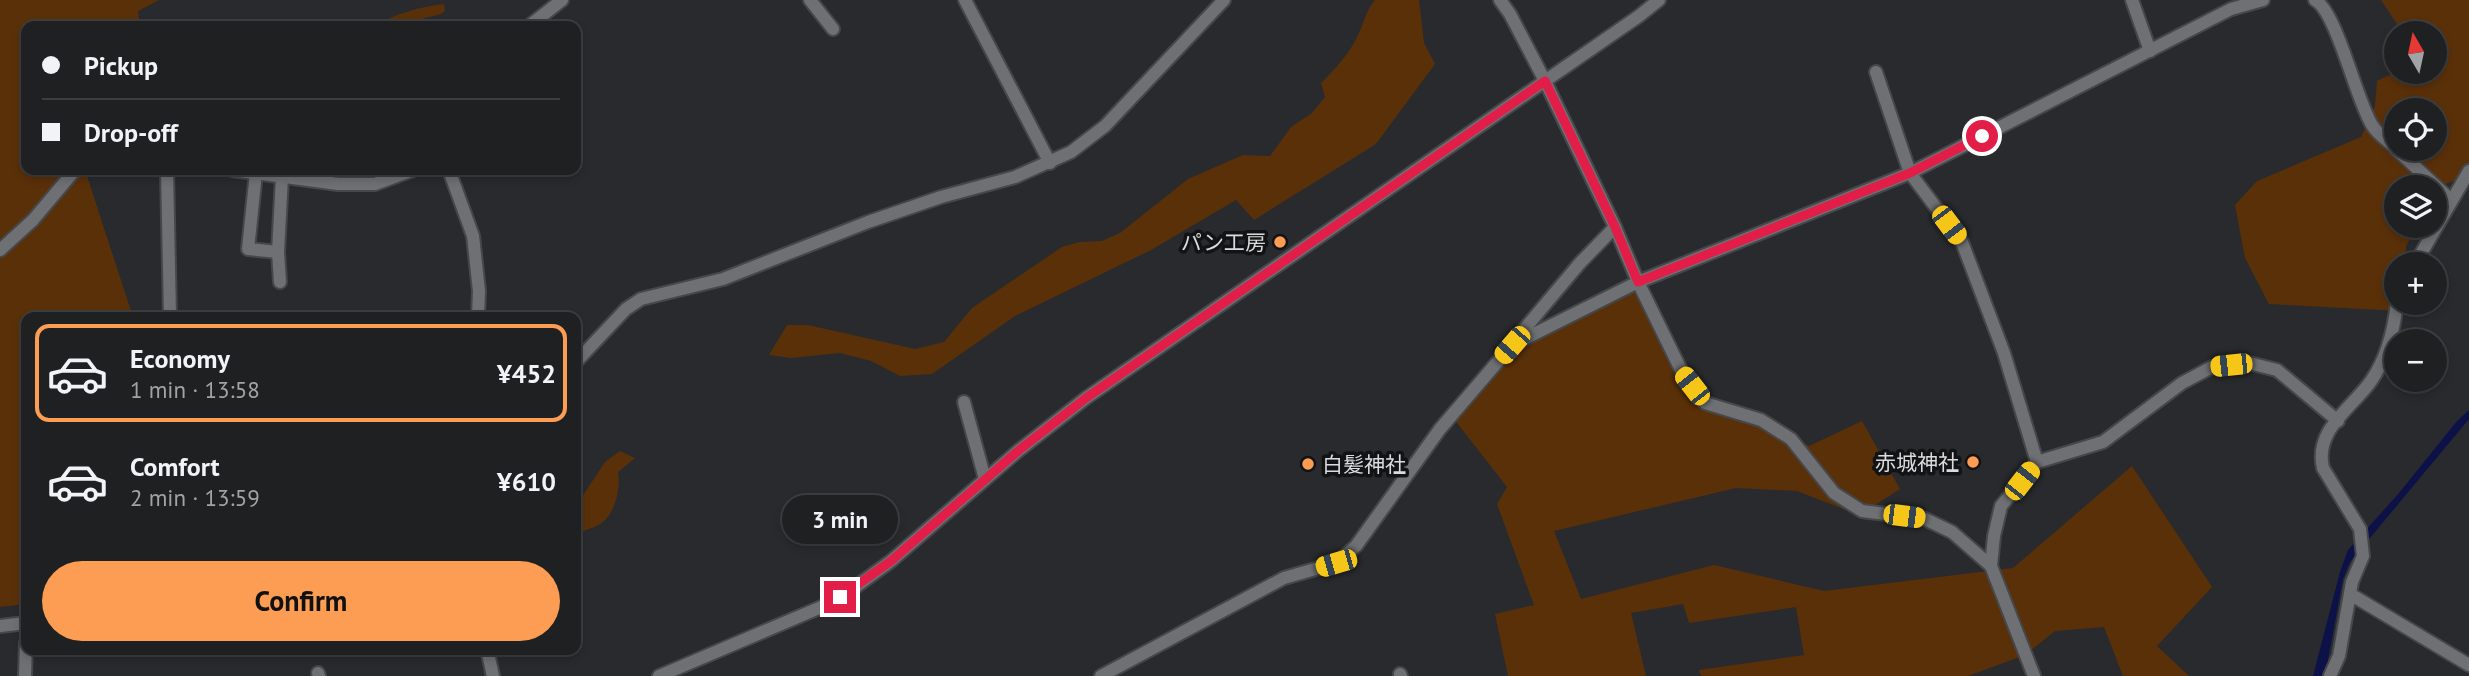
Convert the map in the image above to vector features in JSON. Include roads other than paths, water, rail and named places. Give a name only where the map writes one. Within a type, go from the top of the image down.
[{"type":"street","points":[[536,21],[562,0]]},
{"type":"street","points":[[810,0],[833,29]]},
{"type":"street","points":[[965,0],[1050,163]]},
{"type":"street","points":[[581,357],[626,309],[640,299],[723,279],[868,222],[941,197],[1015,177],[1050,163],[1088,141],[1105,126],[1224,0]]},
{"type":"street","points":[[1500,0],[1545,81],[1683,374],[1705,402],[1761,420],[1791,439],[1834,493],[1862,511],[1925,519],[1952,532],[1992,566]]},
{"type":"street","points":[[1510,14],[1518,0]]},
{"type":"street","points":[[659,676],[826,605],[854,588],[891,561],[985,479],[1086,398],[1659,0]]},
{"type":"street","points":[[2132,0],[2150,51]]},
{"type":"street","points":[[1512,345],[1638,282],[1910,173],[2231,9],[2263,0]]},
{"type":"street","points":[[2315,0],[2321,3],[2331,24],[2372,126],[2384,138]]},
{"type":"street","points":[[1876,72],[1910,173],[1962,242],[2004,353],[2037,462]]},
{"type":"street","points":[[2409,161],[2451,200]]},
{"type":"street","points":[[2423,252],[2469,171]]},
{"type":"street","points":[[0,250],[33,220],[71,175]]},
{"type":"street","points":[[167,175],[170,312]]},
{"type":"street","points":[[261,175],[248,248],[278,251]]},
{"type":"street","points":[[274,175],[338,184],[375,184],[399,175]]},
{"type":"street","points":[[452,175],[473,236],[479,291],[478,312]]},
{"type":"street","points":[[280,282],[278,251],[282,177]]},
{"type":"street","points":[[1101,676],[1284,578],[1336,563],[1356,546],[1440,429],[1580,263],[1615,227]]},
{"type":"street","points":[[2330,676],[2339,656],[2350,594],[2362,556],[2360,529],[2323,468],[2321,457],[2324,437],[2373,379],[2394,332],[2396,315]]},
{"type":"street","points":[[2034,676],[1992,566],[1994,536],[2001,506],[2037,462],[2103,442],[2182,383],[2212,367],[2249,363],[2277,370],[2338,421]]},
{"type":"street","points":[[964,402],[985,479]]},
{"type":"street","points":[[2350,594],[2469,665]]},
{"type":"street","points":[[0,626],[21,624]]},
{"type":"street","points":[[25,676],[26,655]]},
{"type":"street","points":[[488,655],[493,676]]},
{"type":"place","name":"パン工房","points":[[1280,242]]},
{"type":"place","name":"赤城神社","points":[[1973,462]]},
{"type":"place","name":"白髪神社","points":[[1308,464]]}]
